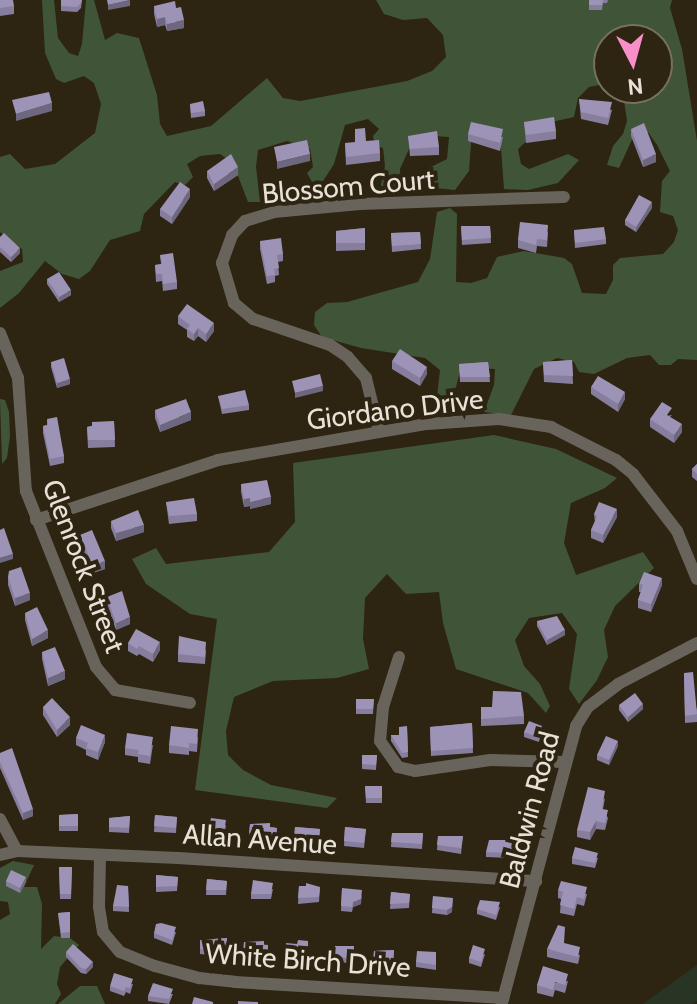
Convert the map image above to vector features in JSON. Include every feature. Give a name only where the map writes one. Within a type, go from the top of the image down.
[{"type":"street","name":"Blossom Court","points":[[379,431],[366,378],[348,357],[330,345],[253,319],[234,303],[222,263],[232,235],[245,221],[274,212],[360,204],[564,197]]},
{"type":"street","name":"Glenrock Street","points":[[0,333],[18,378],[22,469],[36,520],[96,667],[115,690],[190,703]]},
{"type":"street","name":"Giordano Drive","points":[[36,520],[218,460],[379,431],[499,419],[551,427],[616,460],[633,474],[677,531],[697,579]]},
{"type":"street","name":"Baldwin Road","points":[[503,1001],[576,726],[588,707],[638,672],[697,643]]},
{"type":"street","points":[[399,657],[383,707],[380,741],[398,767],[415,771],[490,760],[565,762]]},
{"type":"street","points":[[0,819],[17,851]]},
{"type":"street","name":"Allan Avenue","points":[[0,855],[17,851],[536,881]]},
{"type":"street","name":"White Birch Drive","points":[[100,856],[99,907],[103,932],[120,952],[155,966],[199,978],[235,982],[503,1001]]},
{"type":"green space","points":[[42,0],[54,0],[58,38],[69,53],[78,56],[86,0],[94,0],[105,40],[117,33],[139,38],[157,95],[160,124],[167,136],[211,126],[267,78],[283,98],[300,101],[407,81],[432,71],[446,57],[443,35],[427,18],[403,20],[384,14],[376,0],[672,0],[670,8],[682,49],[697,141],[697,360],[678,359],[671,365],[659,365],[650,355],[627,358],[594,374],[579,372],[574,362],[557,358],[534,369],[511,415],[484,412],[494,385],[495,369],[461,367],[456,387],[445,406],[436,405],[440,370],[425,358],[361,348],[322,337],[314,325],[315,312],[327,303],[347,302],[418,282],[430,259],[437,212],[450,208],[457,214],[456,282],[471,283],[487,278],[497,257],[524,251],[564,258],[572,264],[582,293],[606,294],[613,280],[613,265],[620,258],[663,254],[674,242],[678,230],[673,216],[660,212],[662,181],[670,171],[657,145],[648,132],[635,133],[619,168],[607,165],[613,146],[623,134],[627,121],[624,104],[673,104],[673,24],[593,24],[593,86],[578,98],[574,117],[529,127],[528,140],[518,149],[521,164],[529,169],[568,154],[579,160],[558,183],[528,190],[504,189],[500,134],[472,130],[469,171],[455,190],[435,188],[429,168],[447,159],[449,137],[434,136],[414,138],[400,169],[401,189],[388,191],[381,185],[385,166],[383,148],[375,146],[373,136],[379,129],[368,119],[345,125],[334,164],[323,181],[312,182],[307,173],[313,167],[310,149],[287,141],[258,150],[256,167],[260,202],[248,202],[233,163],[220,154],[200,156],[187,164],[193,177],[185,185],[175,182],[144,214],[140,231],[110,240],[90,271],[79,279],[62,274],[45,261],[19,293],[0,308],[0,271],[23,262],[22,249],[0,232],[0,157],[10,154],[25,169],[55,164],[95,133],[101,104],[94,83],[84,76],[64,83],[56,79],[45,53]]},
{"type":"green space","points":[[0,399],[5,400],[9,412],[10,436],[7,458],[2,464]]},
{"type":"green space","points":[[494,435],[556,449],[617,478],[605,488],[571,503],[564,543],[576,575],[643,552],[654,568],[615,606],[604,630],[608,657],[597,680],[579,704],[569,689],[577,634],[562,613],[529,618],[515,640],[524,666],[540,684],[550,706],[546,713],[528,693],[456,669],[443,623],[439,592],[406,594],[387,574],[365,598],[363,639],[369,669],[337,678],[273,681],[234,697],[226,731],[228,755],[243,770],[271,785],[337,798],[327,808],[195,790],[217,619],[190,614],[146,584],[132,559],[156,548],[166,564],[269,552],[295,522],[293,463]]},
{"type":"green space","points":[[13,861],[34,865],[24,887],[37,887],[42,904],[41,949],[54,936],[70,938],[79,945],[60,967],[57,984],[61,994],[55,1004],[0,1004],[0,920],[10,914],[8,902],[0,901],[0,868]]},
{"type":"green space","points":[[697,965],[697,1001],[692,1004],[643,1004]]},
{"type":"green space","points":[[80,986],[97,986],[105,1004],[58,1004]]},
{"type":"building","points":[[0,0],[13,0],[14,6],[0,8]]},
{"type":"building","points":[[61,0],[82,0],[77,7],[61,6]]},
{"type":"building","points":[[107,0],[130,0],[108,5]]},
{"type":"building","points":[[589,0],[603,0],[602,5],[589,5]]},
{"type":"building","points":[[175,1],[176,8],[181,7],[184,20],[167,24],[165,17],[157,19],[154,6]]},
{"type":"building","points":[[49,92],[52,103],[16,114],[12,100]]},
{"type":"building","points":[[579,99],[593,100],[593,104],[612,104],[608,118],[581,112]]},
{"type":"building","points":[[203,101],[205,111],[191,113],[190,104]]},
{"type":"building","points":[[554,117],[556,131],[526,135],[524,122]]},
{"type":"building","points":[[471,122],[503,129],[500,143],[468,134]]},
{"type":"building","points":[[644,123],[656,154],[643,160],[631,129]]},
{"type":"building","points":[[365,128],[366,141],[379,140],[380,153],[346,157],[345,143],[355,142],[355,129]]},
{"type":"building","points":[[437,131],[439,147],[410,149],[408,136]]},
{"type":"building","points":[[307,140],[310,154],[277,162],[274,147]]},
{"type":"building","points":[[231,154],[238,167],[214,184],[207,171]]},
{"type":"building","points":[[180,182],[190,189],[172,217],[160,209]]},
{"type":"building","points":[[639,195],[652,202],[636,227],[625,220]]},
{"type":"building","points":[[520,222],[548,225],[547,240],[537,239],[536,245],[518,240]]},
{"type":"building","points":[[461,226],[490,226],[491,238],[462,240]]},
{"type":"building","points":[[604,227],[606,239],[575,243],[574,230]]},
{"type":"building","points":[[365,228],[365,243],[336,243],[336,231]]},
{"type":"building","points":[[420,232],[421,244],[392,246],[391,233]]},
{"type":"building","points":[[4,233],[20,248],[11,257],[0,247],[0,237]]},
{"type":"building","points":[[281,238],[283,254],[277,255],[279,268],[274,269],[275,275],[267,276],[260,241]]},
{"type":"building","points":[[173,253],[177,282],[163,284],[162,274],[156,274],[155,265],[162,264],[160,255]]},
{"type":"building","points":[[59,272],[71,290],[59,297],[47,279]]},
{"type":"building","points":[[187,304],[214,323],[206,334],[198,328],[194,334],[187,329],[190,325],[178,316]]},
{"type":"building","points":[[400,349],[427,367],[420,378],[392,361]]},
{"type":"building","points":[[64,358],[70,379],[57,383],[51,362]]},
{"type":"building","points":[[572,360],[573,376],[544,375],[543,362]]},
{"type":"building","points":[[488,362],[490,377],[460,377],[459,364]]},
{"type":"building","points":[[320,374],[323,386],[295,393],[292,381]]},
{"type":"building","points":[[598,376],[625,392],[618,404],[591,387]]},
{"type":"building","points":[[245,390],[249,405],[222,409],[218,396]]},
{"type":"building","points":[[186,399],[191,412],[160,425],[155,410]]},
{"type":"building","points":[[662,402],[672,408],[667,415],[682,424],[674,435],[650,419]]},
{"type":"building","points":[[57,417],[64,456],[50,459],[43,426],[48,425],[47,419]]},
{"type":"building","points":[[114,421],[115,440],[88,440],[87,427],[92,426],[92,422]]},
{"type":"building","points":[[267,480],[271,497],[250,502],[250,498],[244,499],[241,484]]},
{"type":"building","points":[[194,498],[197,514],[169,516],[166,502]]},
{"type":"building","points":[[599,502],[617,509],[603,535],[591,530]]},
{"type":"building","points":[[138,510],[144,525],[116,533],[111,521]]},
{"type":"building","points":[[4,528],[13,554],[0,558],[0,530]]},
{"type":"building","points":[[92,530],[105,561],[93,566],[80,535]]},
{"type":"building","points":[[21,567],[30,593],[15,598],[9,571]]},
{"type":"building","points":[[644,572],[662,578],[651,604],[638,600]]},
{"type":"building","points":[[122,591],[130,617],[116,623],[107,597]]},
{"type":"building","points":[[37,607],[48,630],[32,639],[25,613]]},
{"type":"building","points":[[557,616],[565,630],[547,640],[537,621]]},
{"type":"building","points":[[136,629],[160,642],[153,654],[128,643]]},
{"type":"building","points":[[179,636],[206,642],[205,657],[178,654]]},
{"type":"building","points":[[55,647],[65,671],[48,678],[42,652]]},
{"type":"building","points":[[693,672],[697,714],[685,716],[684,673]]},
{"type":"building","points":[[493,691],[521,692],[524,716],[481,719],[481,707],[492,707]]},
{"type":"building","points":[[635,693],[643,704],[628,717],[619,705]]},
{"type":"building","points":[[52,698],[70,717],[57,730],[43,707]]},
{"type":"building","points":[[356,699],[374,699],[373,709],[356,709]]},
{"type":"building","points":[[529,721],[542,726],[539,737],[524,732]]},
{"type":"building","points":[[472,723],[473,748],[431,751],[430,727]]},
{"type":"building","points":[[81,725],[105,735],[98,752],[86,748],[88,743],[76,738]]},
{"type":"building","points":[[171,726],[198,729],[197,744],[189,743],[189,748],[169,745]]},
{"type":"building","points":[[407,726],[408,752],[402,753],[391,735],[399,735],[399,727]]},
{"type":"building","points":[[127,733],[153,737],[150,756],[125,748]]},
{"type":"building","points":[[606,736],[618,741],[609,760],[597,755]]},
{"type":"building","points":[[12,748],[33,809],[23,813],[0,762],[0,753]]},
{"type":"building","points":[[362,755],[377,755],[376,765],[362,764]]},
{"type":"building","points":[[365,786],[382,786],[382,798],[366,798]]},
{"type":"building","points":[[588,787],[605,791],[602,809],[608,810],[605,823],[596,821],[590,832],[577,830]]},
{"type":"building","points":[[78,814],[78,826],[59,826],[59,815]]},
{"type":"building","points":[[155,815],[177,817],[176,828],[154,826]]},
{"type":"building","points":[[130,816],[129,828],[109,827],[109,818]]},
{"type":"building","points":[[211,818],[226,820],[224,832],[204,830],[205,821],[210,822]]},
{"type":"building","points":[[270,823],[270,827],[277,828],[276,836],[249,833],[250,824]]},
{"type":"building","points":[[295,827],[320,829],[319,838],[294,838]]},
{"type":"building","points":[[345,827],[366,829],[364,843],[344,841]]},
{"type":"building","points":[[392,833],[423,833],[422,844],[391,842]]},
{"type":"building","points":[[438,836],[463,836],[461,848],[437,845]]},
{"type":"building","points":[[489,840],[514,840],[511,853],[486,852]]},
{"type":"building","points":[[575,847],[598,853],[595,863],[572,858]]},
{"type":"building","points":[[59,867],[72,867],[71,894],[60,894]]},
{"type":"building","points":[[11,870],[26,877],[20,888],[6,881]]},
{"type":"building","points":[[156,875],[178,877],[177,886],[156,887]]},
{"type":"building","points":[[207,879],[227,881],[226,890],[206,890]]},
{"type":"building","points":[[253,880],[273,883],[271,894],[251,894]]},
{"type":"building","points":[[561,881],[587,887],[584,899],[577,897],[574,909],[560,905],[563,892],[558,890]]},
{"type":"building","points":[[306,883],[320,887],[319,897],[298,898],[299,886],[306,886]]},
{"type":"building","points":[[117,885],[128,886],[129,907],[113,906]]},
{"type":"building","points":[[342,888],[362,890],[361,899],[353,902],[352,907],[341,906]]},
{"type":"building","points":[[391,892],[410,894],[409,903],[390,904]]},
{"type":"building","points":[[433,896],[453,898],[452,907],[447,910],[432,908]]},
{"type":"building","points":[[480,900],[500,902],[496,915],[477,909]]},
{"type":"building","points":[[70,912],[70,932],[61,933],[58,913]]},
{"type":"building","points":[[156,924],[176,927],[172,940],[154,933]]},
{"type":"building","points":[[558,925],[565,927],[564,943],[580,947],[578,957],[547,949]]},
{"type":"building","points":[[227,938],[227,952],[200,949],[200,940]]},
{"type":"building","points":[[298,940],[308,941],[308,957],[285,955],[286,943],[297,944]]},
{"type":"building","points":[[264,941],[264,945],[268,945],[268,954],[243,952],[244,942]]},
{"type":"building","points":[[73,944],[93,962],[86,969],[81,968],[66,952]]},
{"type":"building","points":[[473,945],[485,949],[481,962],[469,958]]},
{"type":"building","points":[[335,946],[354,946],[354,959],[334,956]]},
{"type":"building","points":[[394,950],[393,963],[373,961],[374,951]]},
{"type":"building","points":[[417,951],[436,952],[436,965],[416,962]]},
{"type":"building","points":[[543,966],[568,974],[565,985],[555,982],[553,990],[537,985]]},
{"type":"building","points":[[114,973],[133,979],[130,988],[126,987],[124,991],[110,986]]},
{"type":"building","points":[[153,983],[173,989],[169,999],[148,996]]},
{"type":"building","points":[[194,997],[213,1002],[213,1004],[192,1004]]},
{"type":"building","points":[[238,1001],[258,1002],[258,1004],[238,1004]]}]
